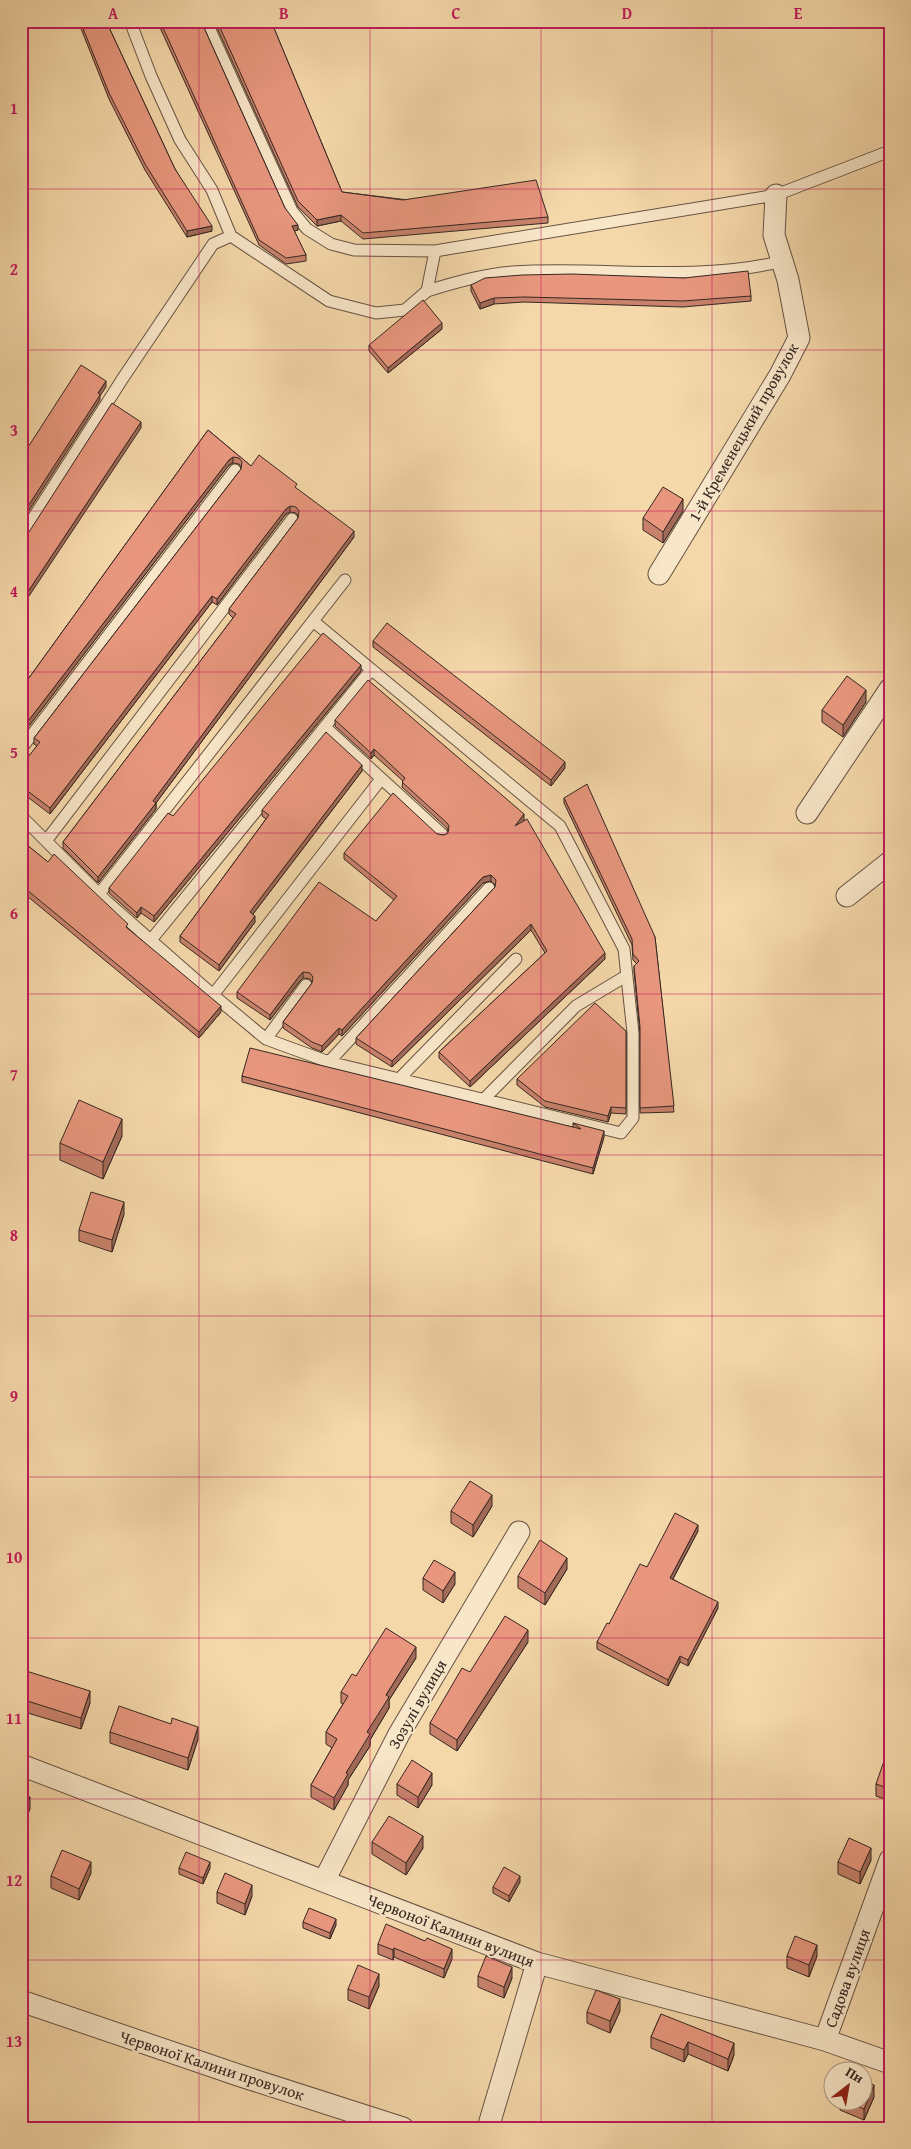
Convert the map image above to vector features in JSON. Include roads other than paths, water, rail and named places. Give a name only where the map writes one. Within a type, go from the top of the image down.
[{"type":"street","name":"1-й Кременецький провулок","points":[[659,574],[780,375],[799,338],[788,280],[774,235],[776,195]]},
{"type":"street","points":[[807,813],[890,689]]},
{"type":"street","points":[[846,896],[890,862]]},
{"type":"street","name":"Зозулі вулиця","points":[[324,1881],[399,1734],[519,1532]]},
{"type":"street","name":"Червоної Калини вулиця","points":[[21,1765],[537,1963],[825,2040],[890,2064]]},
{"type":"street","name":"Садова вулиця","points":[[825,2040],[890,1860]]},
{"type":"street","points":[[488,2128],[537,1963]]},
{"type":"street","name":"Червоної Калини провулок","points":[[21,2001],[241,2076],[403,2128]]},
{"type":"lane","points":[[130,21],[151,76],[180,140],[212,190],[230,236],[329,301],[376,313],[405,310],[427,291],[466,279],[511,272],[717,272],[753,269],[783,262]]},
{"type":"lane","points":[[206,21],[292,211],[307,229],[331,244],[354,250],[435,251],[776,195],[890,151]]},
{"type":"lane","points":[[21,537],[123,378],[213,244],[230,236]]},
{"type":"lane","points":[[427,291],[435,251]]},
{"type":"lane","points":[[21,749],[235,470]]},
{"type":"lane","points":[[46,841],[292,519]]},
{"type":"lane","points":[[99,894],[345,580]]},
{"type":"lane","points":[[21,816],[99,894],[213,995],[266,1038],[329,1062],[621,1133],[633,1118],[633,1033],[624,949],[560,826],[313,621]]},
{"type":"lane","points":[[151,940],[371,670]]},
{"type":"lane","points":[[325,727],[442,834]]},
{"type":"lane","points":[[213,995],[381,779]]},
{"type":"lane","points":[[329,1062],[488,888]]},
{"type":"lane","points":[[399,1079],[516,959]]},
{"type":"lane","points":[[484,1099],[576,1006],[626,976]]},
{"type":"lane","points":[[266,1038],[306,985]]}]
